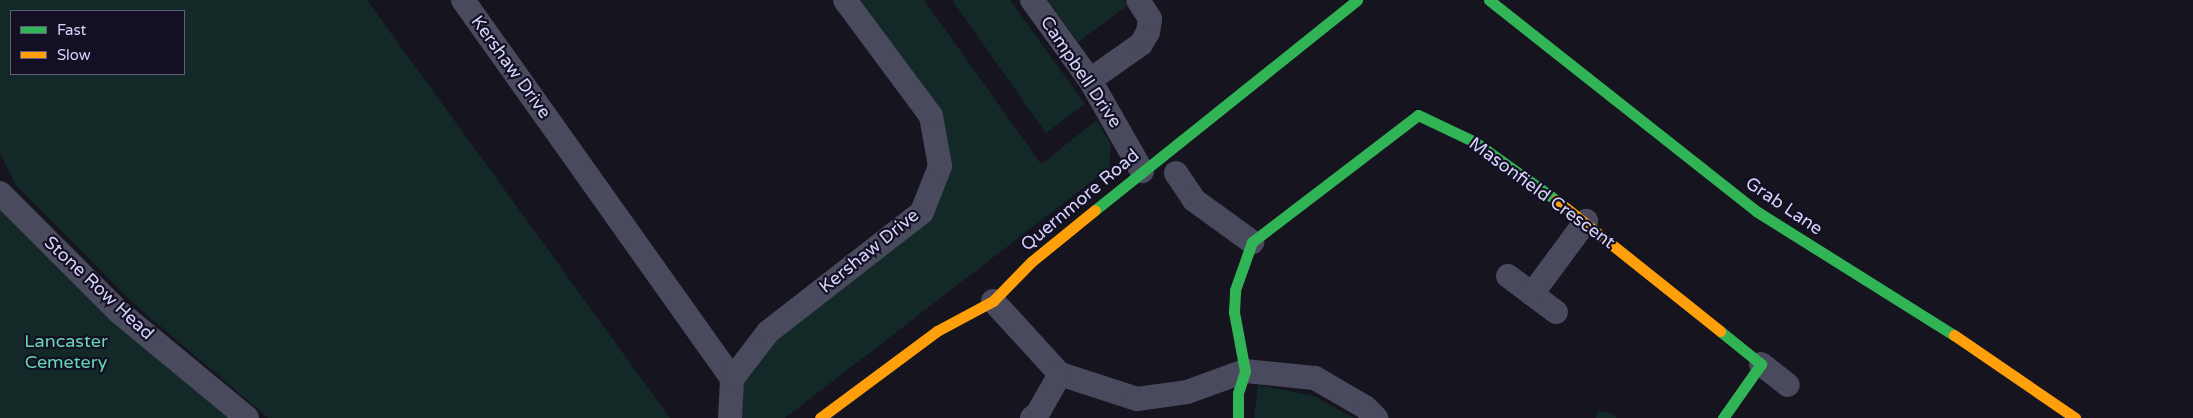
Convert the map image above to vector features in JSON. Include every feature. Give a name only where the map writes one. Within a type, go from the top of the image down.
[{"type":"street","name":"Kershaw Drive","points":[[463,0],[732,379],[768,332],[922,212],[940,166],[931,116],[845,0]]},
{"type":"street","name":"Campbell Drive","points":[[1032,0],[1090,80],[1142,171]]},
{"type":"street","points":[[1090,80],[1141,44],[1148,32],[1150,19],[1138,0]]},
{"type":"street","name":"Quernmore Road","points":[[820,418],[937,331],[993,301],[1031,262],[1357,0]]},
{"type":"street","name":"Grab Lane","points":[[1489,0],[1756,211],[1966,342],[2075,418]]},
{"type":"street","name":"Masonfield Crescent","points":[[1252,242],[1418,115],[1475,142],[1586,221],[1788,386]]},
{"type":"street","points":[[1176,173],[1194,200],[1252,242],[1235,290],[1234,312],[1245,371],[1238,393],[1238,418]]},
{"type":"street","name":"Stone Row Head","points":[[0,193],[119,312],[247,418]]},
{"type":"street","points":[[1532,294],[1586,221]]},
{"type":"street","points":[[1508,276],[1556,312]]},
{"type":"street","points":[[993,301],[1060,374],[1136,399],[1187,392],[1245,371],[1315,378],[1365,407],[1376,418]]},
{"type":"street","points":[[1723,418],[1761,364]]},
{"type":"street","points":[[1032,418],[1038,413],[1060,374]]},
{"type":"street","points":[[730,418],[732,379]]},
{"type":"green space","points":[[0,0],[367,0],[670,418],[268,418],[131,301],[16,185],[0,153]]},
{"type":"green space","points":[[859,0],[924,0],[1041,164],[1097,120],[1111,144],[1109,168],[785,418],[741,418],[741,382],[774,338],[927,218],[949,168]]},
{"type":"green space","points":[[952,0],[1010,0],[1085,104],[1046,133]]},
{"type":"green space","points":[[1047,0],[1124,0],[1128,5],[1078,42]]},
{"type":"green space","name":"Lancaster Cemetery","points":[[0,193],[247,418],[0,418]]},
{"type":"green space","points":[[1258,385],[1314,396],[1354,418],[1254,418]]},
{"type":"green space","points":[[1597,412],[1608,412],[1617,418],[1596,418]]},
{"type":"traffic: fast","points":[[1095,210],[1357,0]]},
{"type":"traffic: fast","points":[[1489,0],[1756,211],[1954,335]]},
{"type":"traffic: fast","points":[[1238,418],[1238,393],[1245,371],[1234,312],[1235,290],[1252,242],[1418,115],[1475,142],[1556,200]]},
{"type":"traffic: fast","points":[[1720,331],[1761,364],[1723,418]]},
{"type":"traffic: slow","points":[[1556,200],[1720,331]]},
{"type":"traffic: slow","points":[[820,418],[937,331],[993,301],[1031,262],[1095,210]]},
{"type":"traffic: slow","points":[[1954,335],[2075,418]]}]
